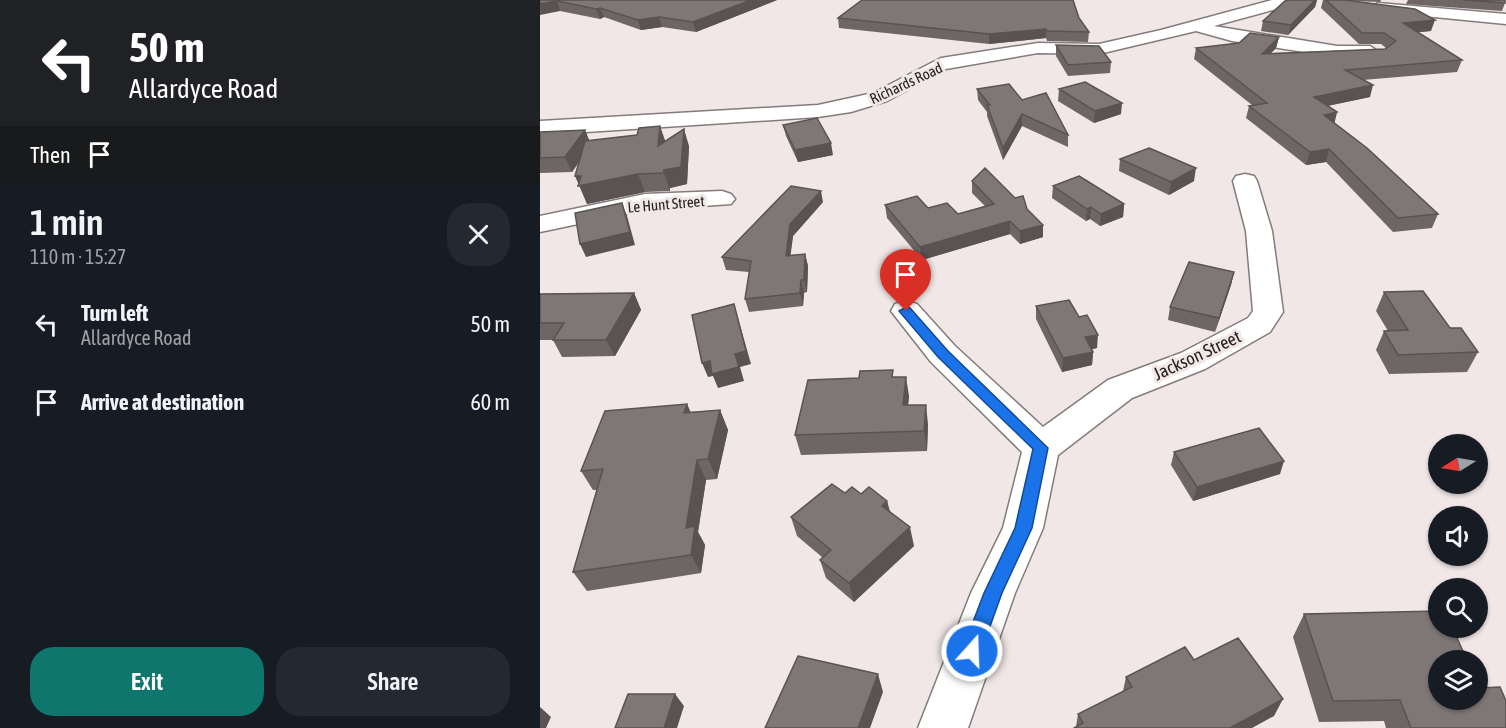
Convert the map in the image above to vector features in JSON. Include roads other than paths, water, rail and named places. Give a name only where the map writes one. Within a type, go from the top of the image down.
[{"type":"street","name":"Richards Road","points":[[540,128],[818,111],[851,106],[880,96],[941,64],[1038,48],[1099,49],[1198,26],[1271,5],[1302,0]]},
{"type":"street","points":[[1359,5],[1405,12],[1506,19]]},
{"type":"street","points":[[1198,26],[1219,33],[1288,42],[1334,53],[1381,52]]},
{"type":"street","name":"Jackson Street","points":[[1041,448],[1120,389],[1192,361],[1259,325],[1268,312],[1259,231],[1245,181]]},
{"type":"street","name":"Le Hunt Street","points":[[540,225],[645,202],[722,199]]},
{"type":"street","points":[[906,311],[943,354],[1041,448],[1023,528],[993,593],[943,728]]}]
